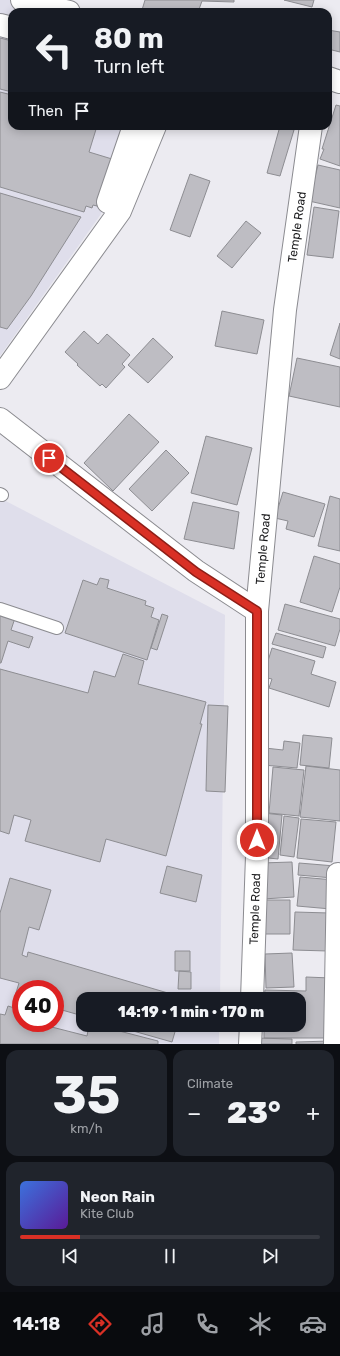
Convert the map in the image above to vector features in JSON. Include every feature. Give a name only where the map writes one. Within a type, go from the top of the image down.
[{"type":"street","points":[[22,0],[53,8]]},
{"type":"street","points":[[0,354],[38,303],[110,199],[133,130]]},
{"type":"street","points":[[0,378],[120,211],[153,130]]},
{"type":"street","name":"Temple Road","points":[[252,992],[257,856],[257,611],[285,310],[310,130]]},
{"type":"street","points":[[0,420],[196,572],[257,611]]},
{"type":"street","points":[[335,1044],[338,874]]},
{"type":"street","points":[[250,1044],[251,1032]]},
{"type":"lane","points":[[0,609],[57,628]]},
{"type":"shaded area","points":[[0,0],[20,0],[51,8],[8,8],[8,130],[128,130],[101,214],[0,356]]},
{"type":"shaded area","points":[[0,498],[225,615],[220,992],[76,992],[76,1032],[219,1032],[219,1044],[0,1044]]},
{"type":"building","points":[[145,0],[234,0],[234,2],[202,1],[199,8],[143,8]]},
{"type":"building","points":[[284,0],[314,0],[312,7]]},
{"type":"building","points":[[332,31],[340,32],[340,52],[332,50]]},
{"type":"building","points":[[0,38],[8,40],[8,91],[0,89]]},
{"type":"building","points":[[0,92],[8,94],[8,130],[96,130],[89,152],[112,159],[97,206],[93,205],[92,208],[86,206],[84,212],[0,187]]},
{"type":"building","points":[[336,105],[340,106],[340,166],[320,159],[328,130],[332,130],[332,118]]},
{"type":"building","points":[[279,130],[294,130],[280,176],[267,173]]},
{"type":"building","points":[[318,165],[340,170],[340,208],[309,201]]},
{"type":"building","points":[[190,174],[210,181],[190,237],[170,230]]},
{"type":"building","points":[[0,193],[81,217],[31,296],[7,329],[0,327]]},
{"type":"building","points":[[314,207],[339,211],[333,258],[307,255]]},
{"type":"building","points":[[246,221],[261,233],[232,268],[217,256]]},
{"type":"building","points":[[222,311],[264,320],[257,354],[215,346]]},
{"type":"building","points":[[340,323],[340,359],[330,355]]},
{"type":"building","points":[[84,331],[98,344],[107,334],[130,355],[122,364],[125,367],[106,388],[102,384],[100,386],[65,352]]},
{"type":"building","points":[[153,338],[173,357],[148,383],[128,365]]},
{"type":"building","points":[[297,358],[340,367],[340,407],[289,396]]},
{"type":"building","points":[[129,414],[159,442],[113,491],[84,463]]},
{"type":"building","points":[[206,436],[252,448],[237,505],[191,493]]},
{"type":"building","points":[[166,450],[189,473],[152,511],[129,489]]},
{"type":"building","points":[[283,492],[325,504],[314,537],[286,529],[288,521],[275,518]]},
{"type":"building","points":[[330,496],[340,499],[340,551],[318,546]]},
{"type":"building","points":[[193,502],[239,512],[234,549],[184,539]]},
{"type":"building","points":[[314,556],[340,564],[340,587],[332,612],[300,602]]},
{"type":"building","points":[[100,578],[109,580],[107,588],[146,601],[145,605],[154,608],[151,617],[159,620],[147,660],[65,633],[83,580],[97,585]]},
{"type":"building","points":[[285,604],[340,619],[340,629],[335,646],[278,630]]},
{"type":"building","points":[[0,614],[15,618],[11,630],[33,637],[29,648],[8,641],[1,663],[0,663]]},
{"type":"building","points":[[162,614],[168,616],[157,650],[151,648]]},
{"type":"building","points":[[276,633],[326,647],[323,658],[272,644]]},
{"type":"building","points":[[272,648],[315,661],[311,674],[336,682],[329,707],[269,688],[272,679],[263,677]]},
{"type":"building","points":[[123,654],[144,661],[138,684],[206,702],[200,724],[202,724],[166,856],[106,839],[100,862],[25,841],[31,820],[14,815],[9,834],[0,831],[0,669],[88,693],[94,671],[115,677]]},
{"type":"building","points":[[208,705],[228,706],[225,792],[206,791]]},
{"type":"building","points":[[303,735],[332,738],[329,768],[300,765]]},
{"type":"building","points":[[284,741],[300,743],[297,768],[263,765],[265,748],[283,750]]},
{"type":"building","points":[[306,766],[340,770],[340,821],[300,817]]},
{"type":"building","points":[[273,767],[304,770],[299,816],[269,813]]},
{"type":"building","points":[[263,813],[282,815],[278,859],[259,857]]},
{"type":"building","points":[[284,816],[299,818],[294,857],[280,855]]},
{"type":"building","points":[[301,819],[336,822],[332,862],[297,858]]},
{"type":"building","points":[[292,862],[294,897],[263,899],[261,863]]},
{"type":"building","points":[[299,863],[335,866],[333,878],[298,875]]},
{"type":"building","points":[[167,866],[202,875],[196,902],[160,893]]},
{"type":"building","points":[[300,877],[334,880],[331,909],[297,906]]},
{"type":"building","points":[[10,878],[51,890],[39,930],[29,927],[22,955],[27,957],[28,952],[165,992],[76,992],[76,1014],[64,1011],[64,980],[12,981],[0,978],[0,913]]},
{"type":"building","points":[[260,900],[290,900],[290,934],[260,934]]},
{"type":"building","points":[[295,912],[329,913],[328,951],[293,950]]},
{"type":"building","points":[[175,951],[190,951],[190,971],[175,971]]},
{"type":"building","points":[[292,953],[294,987],[266,988],[265,954]]},
{"type":"building","points":[[179,971],[191,972],[191,989],[178,989]]},
{"type":"building","points":[[306,977],[331,978],[330,1038],[264,1038],[264,1032],[306,1032],[306,992],[265,992],[265,990],[306,991]]},
{"type":"building","points":[[8,1006],[12,1007],[12,1032],[64,1032],[64,1030],[87,1036],[88,1032],[123,1032],[158,1041],[158,1044],[0,1044],[0,1014],[5,1015]]},
{"type":"building","points":[[137,1032],[175,1032],[172,1042]]},
{"type":"building","points":[[256,1038],[292,1039],[292,1044],[256,1044]]},
{"type":"building","points":[[330,1041],[330,1044],[296,1044],[296,1042]]},
{"type":"route","points":[[49,458],[196,572],[257,611],[257,840]]}]
